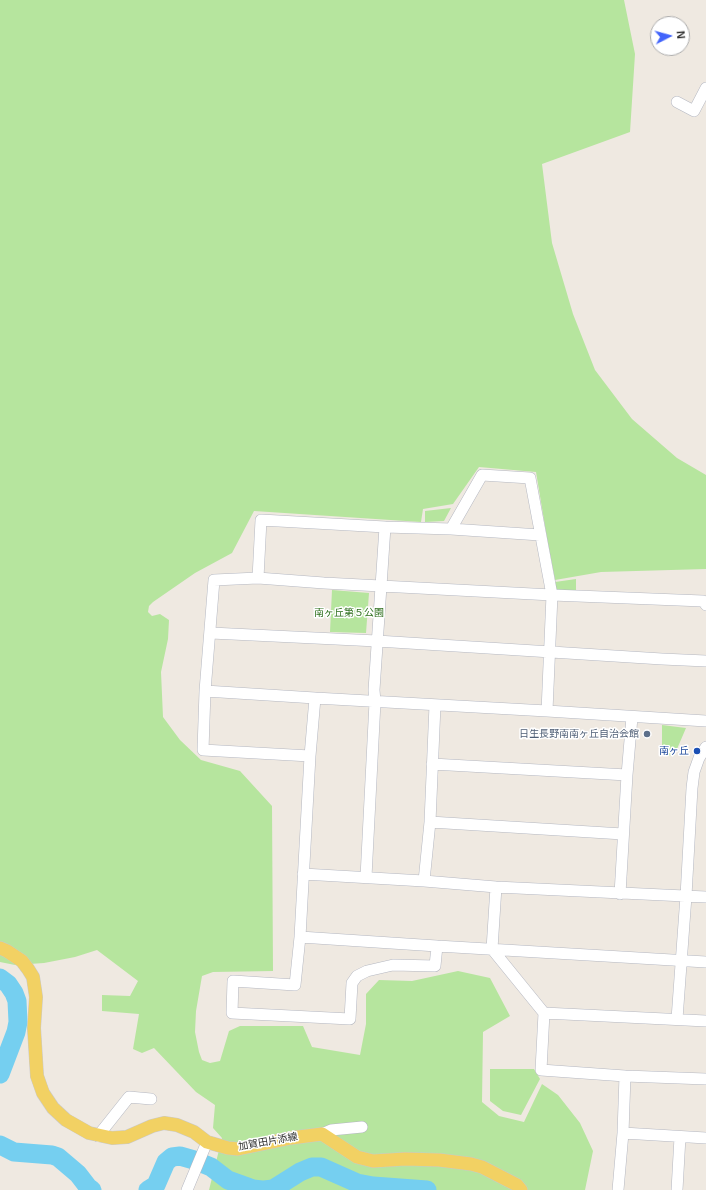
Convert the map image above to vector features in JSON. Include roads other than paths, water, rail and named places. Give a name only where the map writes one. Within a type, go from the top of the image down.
[{"type":"main road","name":"加賀田片添線","points":[[0,948],[7,951],[22,962],[32,977],[36,997],[34,1028],[37,1076],[43,1093],[53,1108],[66,1120],[89,1133],[112,1138],[127,1137],[152,1126],[164,1123],[177,1125],[194,1132],[206,1145],[228,1148],[238,1148],[322,1134]]},
{"type":"main road","points":[[322,1134],[357,1157],[373,1161],[405,1159],[440,1160],[471,1164],[482,1167],[517,1185],[521,1190]]},
{"type":"street","points":[[677,102],[694,111],[706,88]]},
{"type":"street","points":[[450,529],[482,476],[530,478],[552,595],[547,711]]},
{"type":"street","points":[[258,578],[261,520],[540,535]]},
{"type":"street","points":[[366,877],[375,702],[374,690],[385,527]]},
{"type":"street","points":[[310,756],[203,750],[205,690],[211,633],[214,580],[258,578],[552,595],[703,601],[706,605]]},
{"type":"street","points":[[211,633],[377,641],[706,661]]},
{"type":"street","points":[[205,690],[375,702],[706,721]]},
{"type":"street","points":[[315,698],[310,756],[300,937],[295,986],[233,981],[232,1013],[350,1019],[352,983],[357,976],[367,971],[393,965],[435,966],[437,946]]},
{"type":"street","points":[[424,881],[430,822],[435,705]]},
{"type":"street","points":[[620,894],[632,717]]},
{"type":"street","points":[[677,1019],[692,788],[694,772],[706,747]]},
{"type":"street","points":[[432,764],[627,775]]},
{"type":"street","points":[[430,822],[623,834]]},
{"type":"street","points":[[303,874],[366,877],[496,887],[706,897]]},
{"type":"street","points":[[496,887],[492,948],[544,1013],[541,1070],[625,1076],[706,1079]]},
{"type":"street","points":[[300,937],[706,962]]},
{"type":"street","points":[[544,1013],[706,1021]]},
{"type":"street","points":[[618,1190],[623,1133],[625,1076]]},
{"type":"street","points":[[98,1136],[129,1097],[151,1099]]},
{"type":"street","points":[[322,1134],[331,1130],[362,1127]]},
{"type":"street","points":[[623,1133],[706,1138]]},
{"type":"street","points":[[677,1190],[680,1137]]},
{"type":"street","points":[[187,1190],[206,1145]]},
{"type":"waterway","points":[[0,978],[8,984],[14,993],[17,1001],[18,1022],[16,1032],[0,1074]]},
{"type":"waterway","points":[[0,1145],[14,1152],[52,1155],[58,1157],[78,1174],[92,1190]]},
{"type":"waterway","points":[[148,1190],[156,1185],[166,1162],[172,1157],[180,1156],[211,1167],[228,1180],[253,1189],[262,1190]]},
{"type":"waterway","points":[[264,1190],[273,1189],[300,1172],[312,1167],[321,1167],[357,1183],[373,1186],[427,1190]]},
{"type":"place","name":"日生長野南南ヶ丘自治会館","points":[[647,734]]},
{"type":"place","name":"南ヶ丘","points":[[697,751]]},
{"type":"park label","name":"南ヶ丘第５公園","points":[[349,613]]}]
